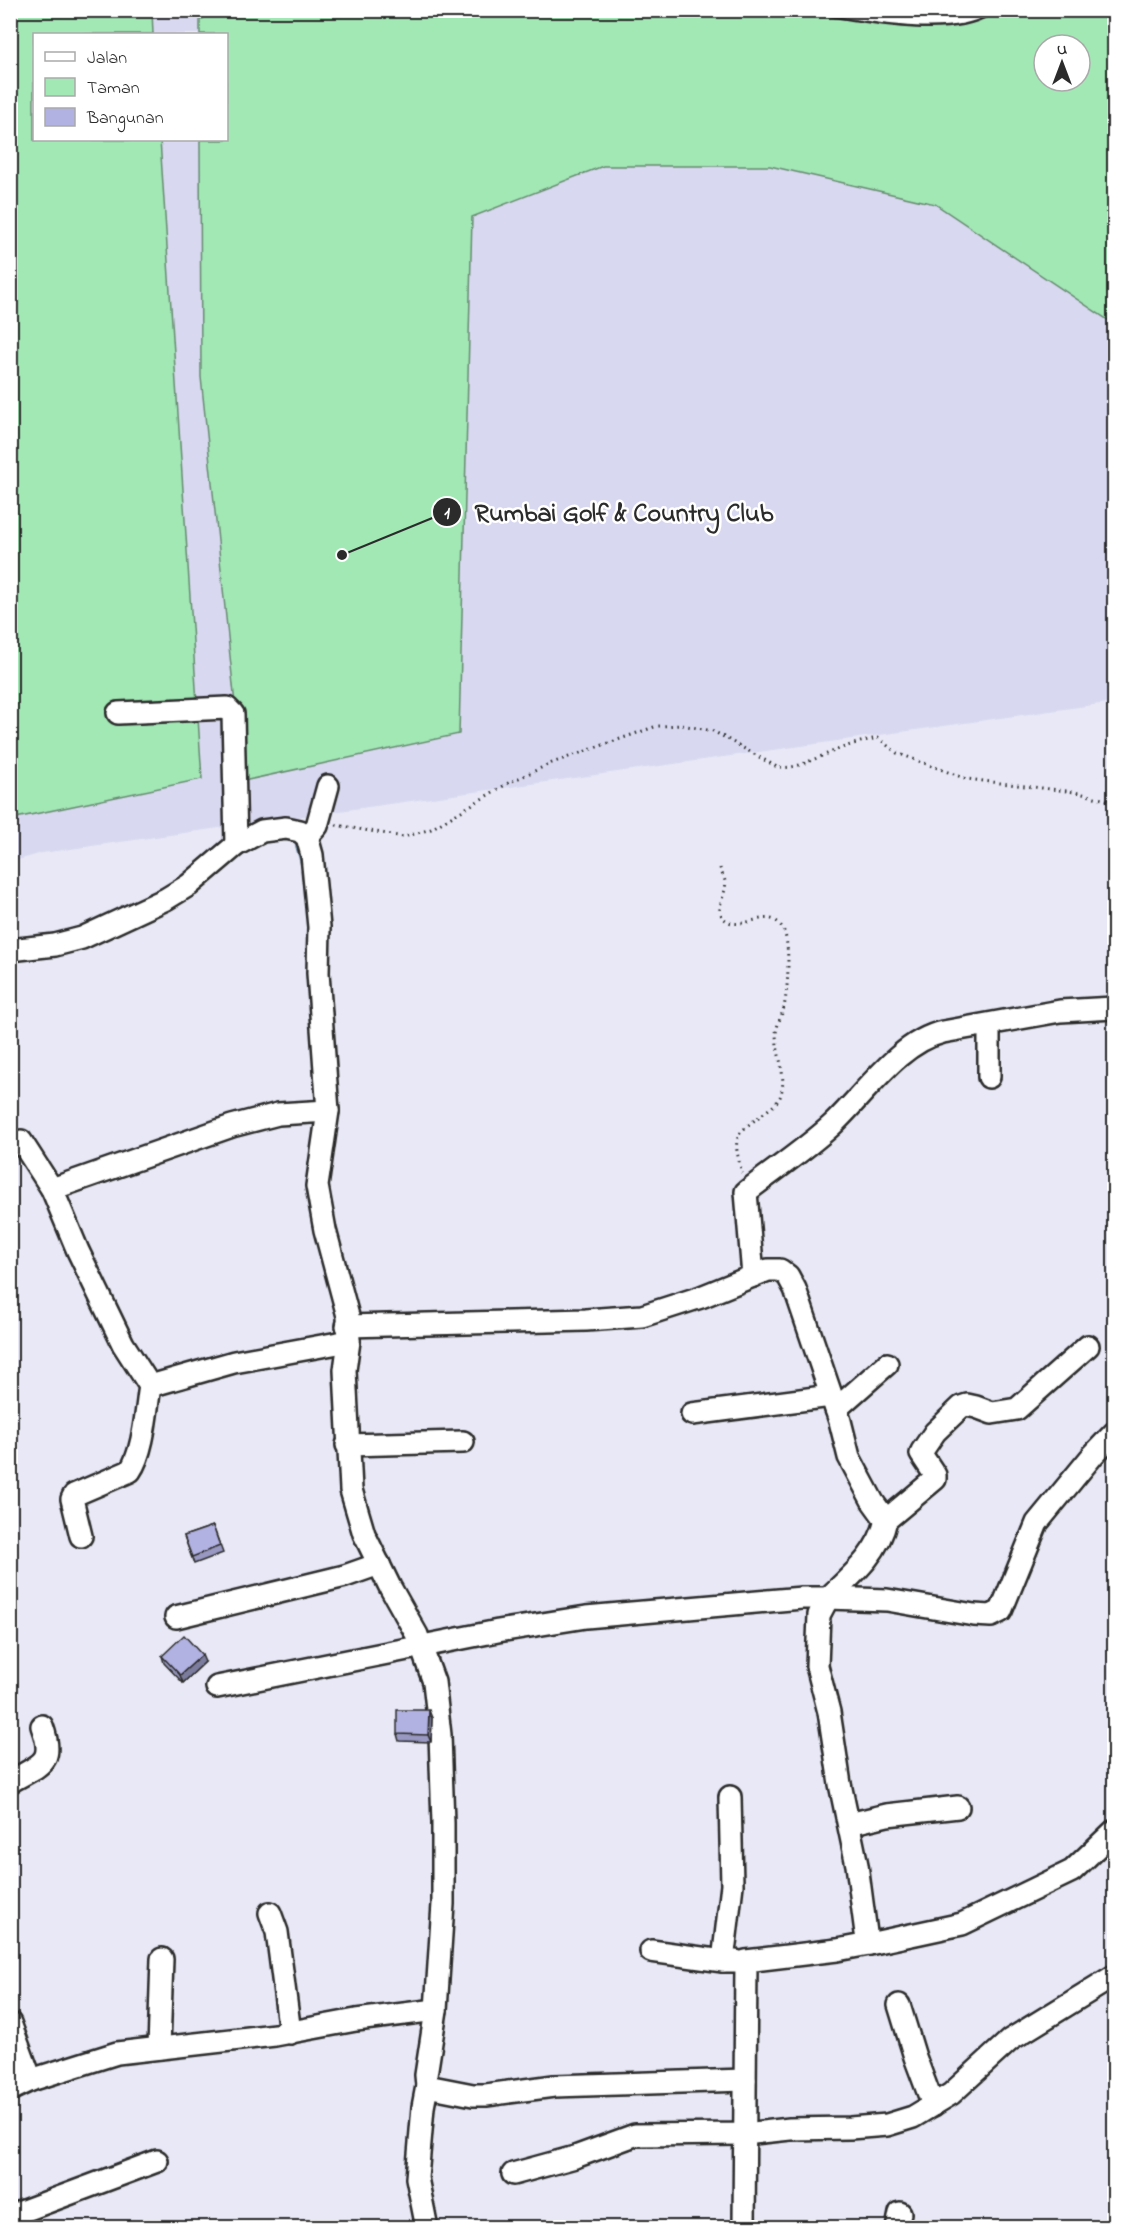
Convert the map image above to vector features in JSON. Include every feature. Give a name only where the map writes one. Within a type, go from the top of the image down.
[{"type":"street","points":[[118,713],[227,708],[233,714],[236,845]]},
{"type":"street","points":[[328,786],[312,831],[319,927],[318,973],[328,1111],[317,1186],[325,1230],[348,1316],[345,1370],[351,1490],[364,1534],[417,1635],[434,1682],[440,1735],[444,1823],[442,1925],[436,2010],[426,2075],[427,2086],[417,2178],[427,2228]]},
{"type":"street","points":[[10,950],[55,945],[82,938],[189,885],[236,845],[262,831],[294,829],[312,831]]},
{"type":"street","points":[[753,1276],[746,1192],[831,1126],[882,1073],[921,1040],[943,1032],[1060,1011],[1114,1008]]},
{"type":"street","points":[[989,1025],[989,1077]]},
{"type":"street","points":[[52,1189],[232,1126],[278,1114],[328,1111]]},
{"type":"street","points":[[21,1141],[52,1189],[78,1251],[123,1344],[150,1386],[140,1442],[130,1471],[74,1495],[72,1499],[81,1536]]},
{"type":"street","points":[[150,1386],[348,1333],[642,1316],[701,1297],[768,1270],[780,1270],[788,1276],[795,1290],[834,1403],[849,1457],[873,1502],[886,1520]]},
{"type":"street","points":[[869,1944],[829,1712],[817,1666],[819,1615],[828,1598],[861,1566],[882,1536],[886,1520],[935,1479],[935,1475],[921,1454],[935,1432],[961,1407],[976,1407],[992,1413],[1017,1409],[1088,1346]]},
{"type":"street","points":[[692,1414],[834,1403],[887,1364]]},
{"type":"street","points":[[217,1687],[498,1631],[586,1617],[802,1598],[887,1600],[991,1616],[1001,1611],[1037,1523],[1114,1433]]},
{"type":"street","points":[[347,1445],[463,1442]]},
{"type":"street","points":[[176,1617],[345,1576],[379,1564]]},
{"type":"street","points":[[10,1782],[44,1762],[48,1754],[48,1742],[42,1726]]},
{"type":"street","points":[[723,1961],[732,1885],[730,1797]]},
{"type":"street","points":[[849,1824],[886,1815],[958,1807]]},
{"type":"street","points":[[651,1951],[723,1961],[746,1961],[837,1950],[962,1924],[1072,1871],[1114,1831]]},
{"type":"street","points":[[270,1913],[277,1932],[286,1986],[290,2033]]},
{"type":"street","points":[[159,2048],[162,1959]]},
{"type":"street","points":[[744,2228],[746,1961]]},
{"type":"street","points":[[513,2174],[575,2157],[635,2135],[850,2128],[887,2125],[913,2117],[951,2094],[1010,2040],[1114,1976]]},
{"type":"street","points":[[899,2005],[933,2105]]},
{"type":"street","points":[[10,2090],[31,2080],[117,2053],[290,2033],[356,2020],[436,2010]]},
{"type":"street","points":[[10,2023],[31,2080]]},
{"type":"street","points":[[427,2086],[473,2095],[486,2095],[554,2086],[745,2080]]},
{"type":"street","points":[[10,2216],[157,2161]]},
{"type":"lane","points":[[831,10],[876,18],[933,21],[963,19],[986,10]]},
{"type":"path","points":[[312,831],[326,823],[404,837],[414,836],[431,829],[510,782],[552,763],[657,726],[682,725],[713,731],[777,767],[799,766],[860,742],[878,738],[897,753],[968,779],[1075,792],[1114,802]]},
{"type":"path","points":[[720,868],[725,881],[720,910],[722,916],[728,922],[738,923],[774,919],[782,927],[788,952],[786,991],[777,1028],[783,1080],[779,1098],[774,1106],[743,1128],[737,1135],[735,1147],[746,1192]]},
{"type":"shaded area","points":[[11,11],[1114,11],[1114,702],[42,853],[11,862]]},
{"type":"green space","points":[[217,10],[1114,11],[1114,324],[935,204],[770,166],[603,166],[472,217],[459,734],[243,781],[201,377],[200,141],[228,141],[228,33],[200,33],[200,20]]},
{"type":"green space","points":[[11,11],[152,11],[153,33],[33,33],[33,141],[160,141],[202,779],[11,819]]},
{"type":"building","points":[[213,1526],[220,1546],[192,1557],[184,1536]]},
{"type":"building","points":[[184,1635],[202,1655],[180,1675],[162,1656]]},
{"type":"building","points":[[397,1710],[429,1710],[428,1735],[397,1734]]},
{"type":"waterway","points":[[296,840],[303,865]]},
{"type":"place","name":"Rumbai Golf & Country Club","points":[[342,555]]}]
